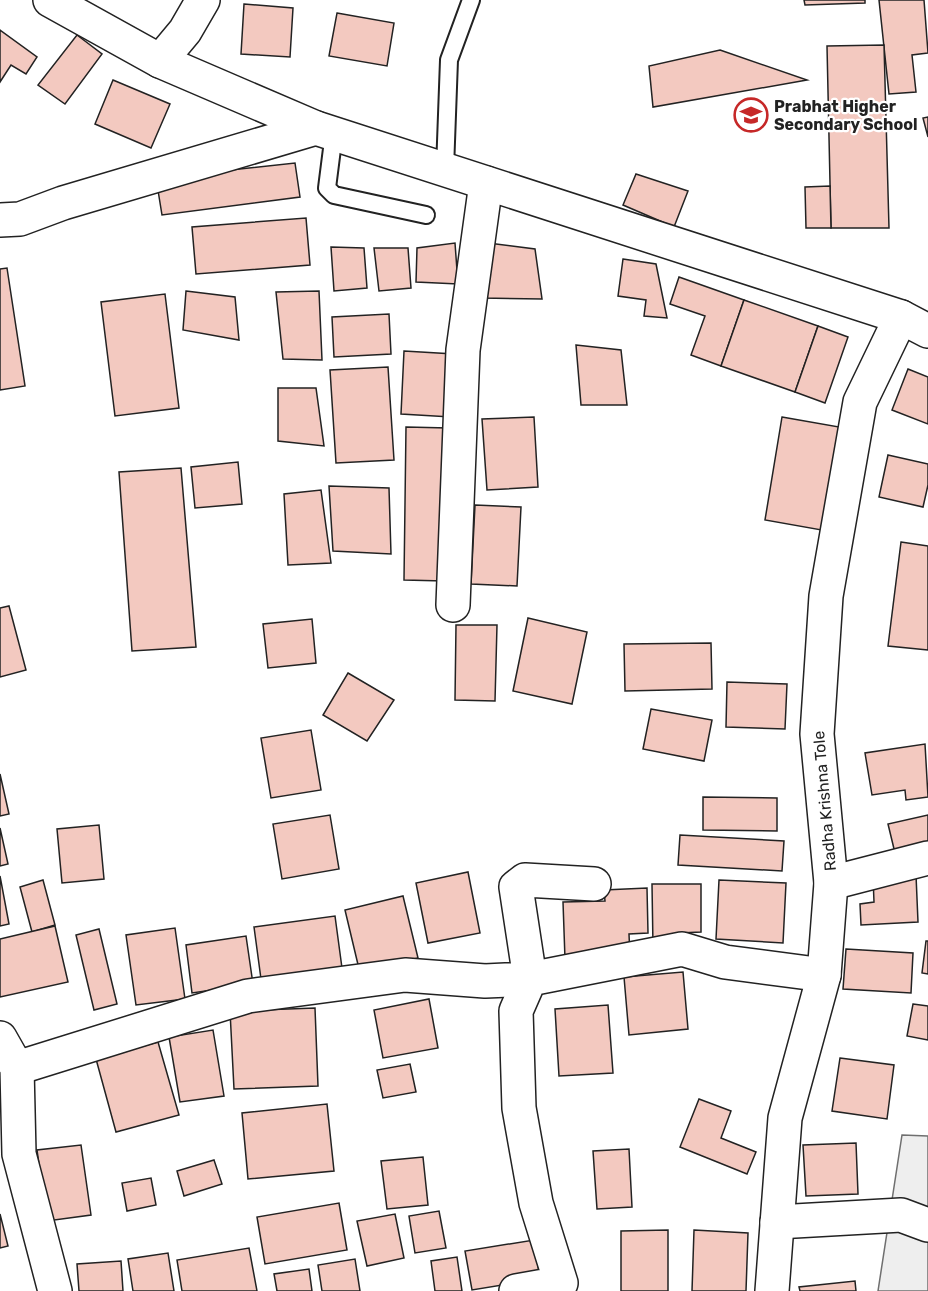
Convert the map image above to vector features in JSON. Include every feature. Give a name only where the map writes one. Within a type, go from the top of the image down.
[{"type":"street","points":[[50,0],[160,61],[325,130],[915,324]]},
{"type":"street","points":[[160,61],[185,31],[203,0]]},
{"type":"street","points":[[0,220],[20,219],[63,203],[325,130]]},
{"type":"street","points":[[453,605],[463,350],[486,183]]},
{"type":"street","name":"Radha Krishna Tole","points":[[772,1291],[785,1118],[824,975],[831,883],[817,734],[826,596],[860,402],[915,324]]},
{"type":"street","points":[[831,883],[928,858]]},
{"type":"street","points":[[516,1291],[561,1283],[536,1203],[519,1108],[516,1011],[530,980],[516,887],[525,880],[594,884]]},
{"type":"street","points":[[16,1068],[248,996],[405,975],[485,981],[530,980],[682,950],[725,962],[824,975]]},
{"type":"street","points":[[0,1038],[16,1068],[19,1154],[55,1291]]},
{"type":"street","points":[[777,1222],[901,1215],[928,1225]]},
{"type":"lane","points":[[445,169],[449,60],[471,0]]},
{"type":"lane","points":[[325,130],[327,188],[334,195],[426,215]]},
{"type":"shaded area","points":[[902,1135],[928,1136],[928,1291],[878,1291]]},
{"type":"building","points":[[804,0],[865,0],[865,3],[805,5]]},
{"type":"building","points":[[879,0],[924,0],[928,53],[912,55],[916,92],[889,94]]},
{"type":"building","points":[[244,4],[293,8],[290,57],[241,54]]},
{"type":"building","points":[[337,13],[394,23],[387,66],[329,56]]},
{"type":"building","points":[[0,30],[37,57],[26,74],[11,65],[0,82]]},
{"type":"building","points":[[77,35],[102,54],[65,104],[38,85]]},
{"type":"building","points":[[884,45],[889,228],[831,228],[827,46]]},
{"type":"building","points":[[720,50],[807,80],[653,107],[649,66]]},
{"type":"building","points":[[113,80],[170,104],[151,148],[95,124]]},
{"type":"building","points":[[928,117],[928,137],[923,118]]},
{"type":"building","points":[[295,163],[300,197],[162,215],[156,178]]},
{"type":"building","points":[[636,174],[688,191],[674,227],[623,205]]},
{"type":"building","points":[[830,186],[831,228],[806,228],[805,187]]},
{"type":"building","points":[[306,218],[310,265],[196,274],[192,227]]},
{"type":"building","points":[[455,243],[458,284],[416,282],[417,248]]},
{"type":"building","points":[[488,243],[535,249],[542,299],[481,298]]},
{"type":"building","points":[[331,247],[364,248],[367,288],[334,291]]},
{"type":"building","points":[[374,248],[408,248],[411,288],[379,291]]},
{"type":"building","points":[[623,259],[656,264],[667,318],[644,316],[646,300],[618,296]]},
{"type":"building","points":[[7,268],[25,386],[0,390],[0,269]]},
{"type":"building","points":[[679,277],[744,300],[721,366],[691,355],[705,316],[670,304]]},
{"type":"building","points":[[186,291],[235,297],[239,340],[183,330]]},
{"type":"building","points":[[319,291],[322,360],[283,359],[276,292]]},
{"type":"building","points":[[165,294],[179,408],[115,416],[101,302]]},
{"type":"building","points":[[744,300],[818,326],[795,392],[721,366]]},
{"type":"building","points":[[389,314],[391,354],[334,357],[332,317]]},
{"type":"building","points":[[818,326],[848,337],[825,403],[795,392]]},
{"type":"building","points":[[576,345],[621,350],[627,405],[581,405]]},
{"type":"building","points":[[404,351],[454,354],[451,417],[401,414]]},
{"type":"building","points":[[388,367],[394,460],[336,463],[330,370]]},
{"type":"building","points":[[908,369],[928,377],[928,424],[892,410]]},
{"type":"building","points":[[278,388],[316,388],[324,446],[278,441]]},
{"type":"building","points":[[534,417],[538,487],[487,490],[482,419]]},
{"type":"building","points":[[782,417],[845,428],[827,531],[765,520]]},
{"type":"building","points":[[406,427],[448,428],[444,581],[404,580]]},
{"type":"building","points":[[888,455],[928,464],[928,485],[923,507],[879,497]]},
{"type":"building","points":[[238,462],[242,504],[195,508],[191,467]]},
{"type":"building","points":[[181,468],[196,647],[132,651],[119,472]]},
{"type":"building","points":[[329,486],[389,488],[391,554],[333,551]]},
{"type":"building","points":[[321,490],[331,563],[288,565],[284,494]]},
{"type":"building","points":[[475,505],[521,507],[517,586],[471,584]]},
{"type":"building","points":[[901,542],[928,546],[928,650],[888,646]]},
{"type":"building","points":[[9,606],[26,670],[0,677],[0,608]]},
{"type":"building","points":[[528,618],[587,632],[572,704],[513,691]]},
{"type":"building","points":[[312,619],[316,663],[268,668],[263,624]]},
{"type":"building","points":[[456,625],[497,625],[495,701],[455,700]]},
{"type":"building","points":[[711,643],[712,689],[625,691],[624,644]]},
{"type":"building","points":[[348,673],[394,700],[367,741],[323,715]]},
{"type":"building","points":[[727,682],[787,684],[785,729],[726,727]]},
{"type":"building","points":[[651,709],[712,720],[704,761],[643,749]]},
{"type":"building","points":[[311,730],[321,790],[271,798],[261,738]]},
{"type":"building","points":[[925,744],[928,797],[906,800],[905,790],[872,795],[865,753]]},
{"type":"building","points":[[0,774],[9,814],[0,816]]},
{"type":"building","points":[[703,797],[777,798],[777,831],[703,830]]},
{"type":"building","points":[[330,815],[339,869],[282,879],[273,824]]},
{"type":"building","points":[[928,815],[928,846],[895,853],[888,824]]},
{"type":"building","points":[[99,825],[104,879],[62,883],[57,829]]},
{"type":"building","points":[[0,828],[8,864],[0,866]]},
{"type":"building","points":[[680,835],[784,841],[782,871],[678,865]]},
{"type":"building","points":[[468,872],[480,933],[428,943],[416,883]]},
{"type":"building","points":[[916,875],[918,922],[861,925],[860,904],[874,902],[873,877]]},
{"type":"building","points":[[0,876],[9,924],[0,926]]},
{"type":"building","points":[[43,880],[55,925],[32,932],[20,887]]},
{"type":"building","points":[[719,880],[786,883],[783,943],[716,939]]},
{"type":"building","points":[[652,884],[701,884],[701,932],[680,933],[680,947],[653,947]]},
{"type":"building","points":[[647,888],[648,933],[629,934],[630,957],[565,959],[563,902],[605,901],[604,890]]},
{"type":"building","points":[[403,896],[418,958],[360,973],[345,910]]},
{"type":"building","points":[[335,916],[342,968],[261,979],[254,927]]},
{"type":"building","points":[[55,926],[68,982],[0,997],[0,939]]},
{"type":"building","points":[[175,928],[185,999],[136,1005],[126,935]]},
{"type":"building","points":[[99,929],[117,1004],[94,1010],[76,935]]},
{"type":"building","points":[[246,936],[253,984],[192,993],[186,945]]},
{"type":"building","points":[[926,941],[928,941],[928,974],[922,973]]},
{"type":"building","points":[[846,949],[913,953],[911,993],[843,989]]},
{"type":"building","points":[[683,972],[688,1029],[629,1035],[624,977]]},
{"type":"building","points":[[429,999],[438,1048],[383,1058],[374,1010]]},
{"type":"building","points":[[913,1004],[928,1006],[928,1040],[907,1036]]},
{"type":"building","points":[[608,1005],[613,1073],[559,1076],[555,1009]]},
{"type":"building","points":[[315,1008],[318,1086],[234,1089],[230,1011]]},
{"type":"building","points":[[213,1030],[224,1096],[180,1102],[169,1037]]},
{"type":"building","points":[[158,1042],[179,1115],[116,1132],[96,1059]]},
{"type":"building","points":[[840,1058],[894,1065],[887,1119],[832,1111]]},
{"type":"building","points":[[410,1064],[416,1092],[383,1098],[377,1070]]},
{"type":"building","points":[[699,1099],[731,1111],[721,1138],[756,1152],[747,1174],[680,1147]]},
{"type":"building","points":[[327,1104],[334,1171],[248,1179],[242,1113]]},
{"type":"building","points":[[856,1143],[858,1194],[806,1196],[803,1145]]},
{"type":"building","points":[[81,1145],[91,1215],[47,1221],[37,1150]]},
{"type":"building","points":[[629,1149],[632,1207],[597,1209],[593,1151]]},
{"type":"building","points":[[423,1157],[428,1205],[387,1209],[381,1161]]},
{"type":"building","points":[[214,1160],[222,1184],[184,1196],[177,1171]]},
{"type":"building","points":[[151,1178],[156,1205],[127,1211],[122,1183]]},
{"type":"building","points":[[339,1203],[347,1250],[265,1264],[257,1217]]},
{"type":"building","points":[[439,1211],[446,1248],[415,1253],[409,1216]]},
{"type":"building","points":[[0,1214],[8,1246],[0,1248]]},
{"type":"building","points":[[395,1214],[404,1258],[367,1266],[357,1221]]},
{"type":"building","points":[[668,1230],[668,1291],[621,1291],[621,1231]]},
{"type":"building","points":[[694,1230],[748,1233],[746,1291],[692,1291]]},
{"type":"building","points":[[534,1240],[540,1279],[472,1290],[465,1251]]},
{"type":"building","points":[[249,1248],[257,1291],[182,1291],[177,1260]]},
{"type":"building","points":[[168,1253],[174,1291],[133,1291],[128,1259]]},
{"type":"building","points":[[457,1257],[462,1291],[435,1291],[431,1261]]},
{"type":"building","points":[[355,1259],[360,1291],[322,1291],[318,1265]]},
{"type":"building","points":[[121,1261],[123,1291],[79,1291],[77,1264]]},
{"type":"building","points":[[309,1269],[312,1291],[277,1291],[274,1274]]},
{"type":"building","points":[[855,1281],[856,1291],[800,1291],[799,1287]]},
{"type":"place","name":"Prabhat Higher Secondary School","points":[[751,115]]}]
